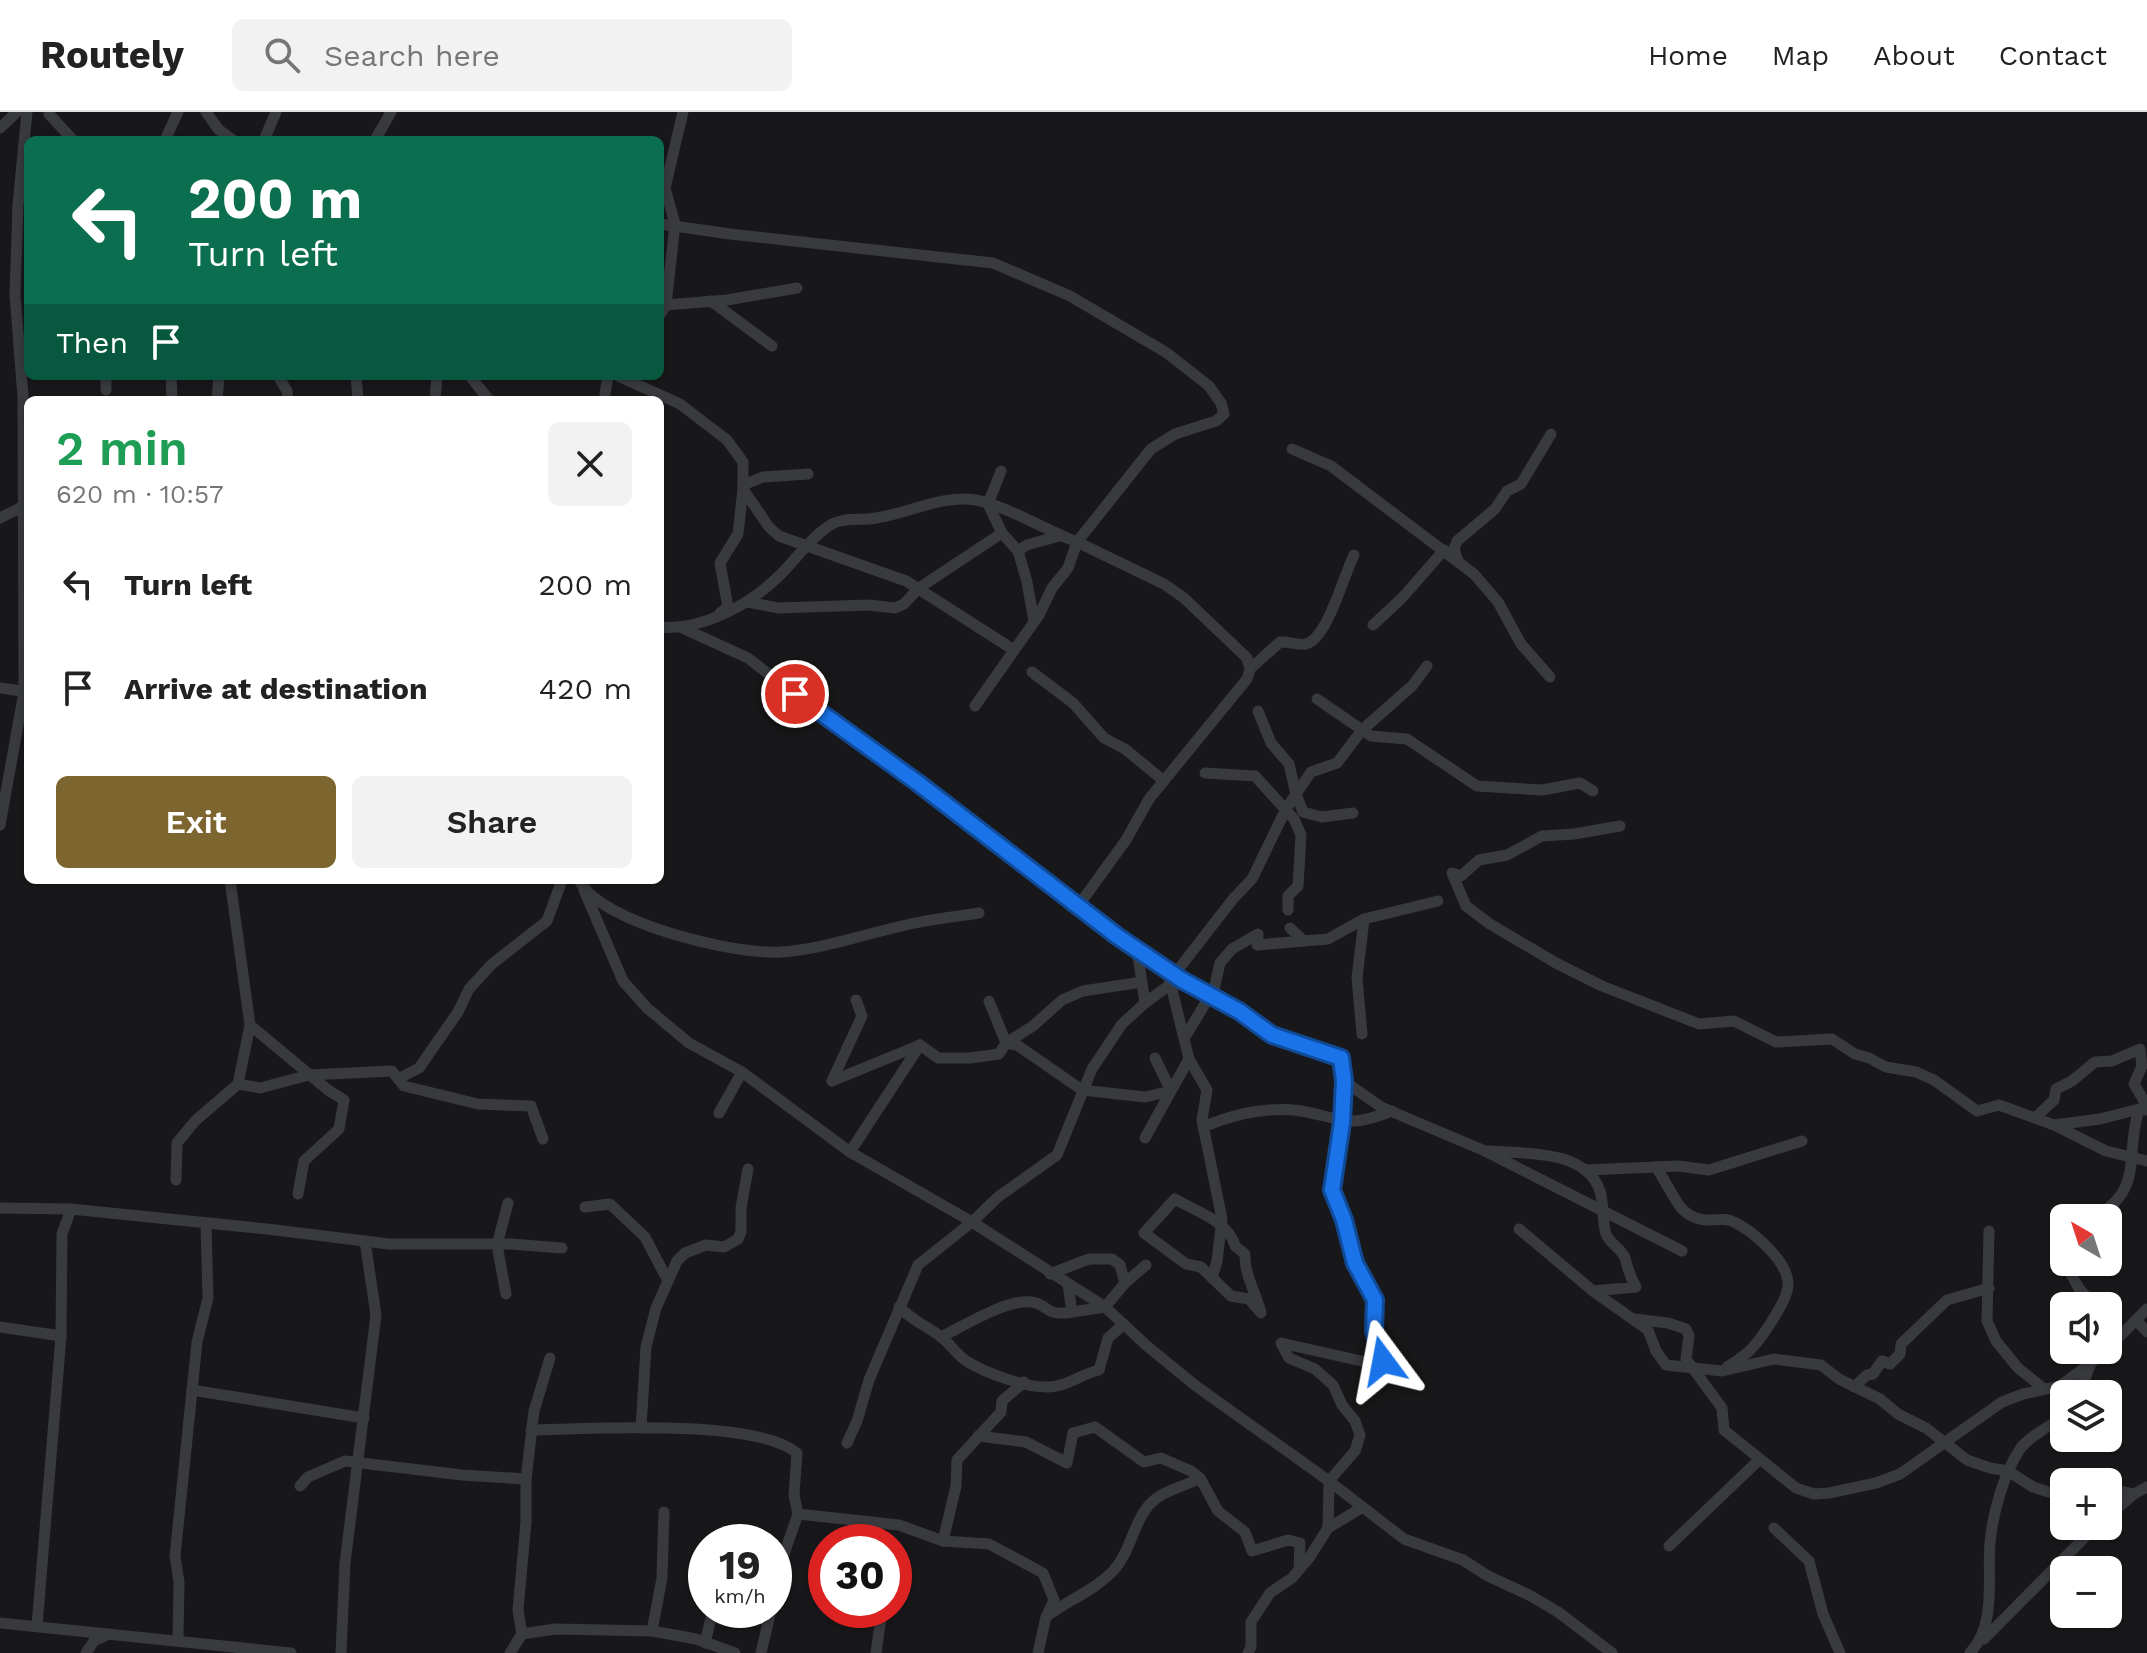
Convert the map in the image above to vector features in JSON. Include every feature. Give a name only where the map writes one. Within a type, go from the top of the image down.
[{"type":"street","points":[[0,128],[17,112]]},
{"type":"street","points":[[25,136],[27,112]]},
{"type":"street","points":[[167,136],[178,112]]},
{"type":"street","points":[[206,112],[227,136]]},
{"type":"street","points":[[266,136],[276,112]]},
{"type":"street","points":[[377,136],[391,112]]},
{"type":"street","points":[[664,303],[675,224],[664,199],[665,188],[683,112]]},
{"type":"street","points":[[49,114],[69,136]]},
{"type":"street","points":[[24,143],[15,295],[24,418]]},
{"type":"street","points":[[664,224],[993,263],[1070,296],[1167,353],[1209,386],[1221,403],[1223,416],[1217,421],[1175,434],[1151,449],[1077,542],[1068,568],[975,706]]},
{"type":"street","points":[[664,310],[797,288]]},
{"type":"street","points":[[711,301],[772,346]]},
{"type":"street","points":[[106,380],[106,390]]},
{"type":"street","points":[[473,380],[486,396]]},
{"type":"street","points":[[627,380],[662,396]]},
{"type":"street","points":[[664,397],[680,404],[727,440],[743,462],[738,534],[720,563],[728,607],[717,616]]},
{"type":"street","points":[[1458,561],[1454,549],[1457,541],[1495,509],[1507,491],[1521,484],[1551,434]]},
{"type":"street","points":[[1292,449],[1331,466],[1474,574],[1498,602],[1521,644],[1550,677]]},
{"type":"street","points":[[1001,471],[988,504],[1002,533],[1018,551],[1034,621]]},
{"type":"street","points":[[743,487],[763,477],[808,474]]},
{"type":"street","points":[[743,487],[769,527],[779,536],[906,581],[1014,650]]},
{"type":"street","points":[[664,627],[680,627],[717,616],[747,602],[778,578],[826,529],[840,521],[889,517],[945,501],[975,500],[1077,542],[1174,591],[1243,652],[1250,669]]},
{"type":"street","points":[[0,518],[24,506]]},
{"type":"street","points":[[747,602],[779,608],[869,605],[889,609],[904,604],[919,588],[1002,533]]},
{"type":"street","points":[[1018,551],[1027,545],[1059,536]]},
{"type":"street","points":[[1373,625],[1402,598],[1444,550]]},
{"type":"street","points":[[1084,898],[1126,840],[1149,799],[1247,679],[1250,669],[1280,642],[1306,644],[1313,638],[1336,605],[1354,555]]},
{"type":"street","points":[[680,627],[748,658],[1173,977],[1239,1011],[1279,1038],[1341,1058],[1344,1081],[1342,1122],[1332,1190],[1344,1220],[1355,1263],[1375,1300],[1374,1331],[1383,1361],[1379,1365],[1283,1342],[1280,1345],[1289,1358],[1315,1369],[1333,1385],[1342,1405],[1359,1428],[1359,1443],[1355,1451],[1329,1481],[1328,1528]]},
{"type":"street","points":[[847,1443],[869,1380],[918,1265],[998,1197],[1057,1155],[1092,1069],[1122,1024],[1173,977],[1252,879],[1286,809],[1311,772],[1337,763],[1362,730],[1412,686],[1427,666]]},
{"type":"street","points":[[1032,672],[1073,703],[1104,738],[1125,749],[1164,781]]},
{"type":"street","points":[[0,688],[24,692]]},
{"type":"street","points":[[1317,699],[1371,736],[1407,739],[1477,786],[1542,790],[1580,783],[1593,791]]},
{"type":"street","points":[[0,825],[24,702]]},
{"type":"street","points":[[1258,711],[1271,743],[1289,764],[1303,812],[1322,817],[1353,813]]},
{"type":"street","points":[[1205,773],[1255,776],[1294,819],[1301,835],[1298,886],[1288,896],[1288,910]]},
{"type":"street","points":[[1620,826],[1542,836],[1507,855],[1479,860],[1461,876],[1452,873],[1466,906],[1490,924],[1602,986],[1699,1024],[1734,1021],[1776,1042],[1832,1039],[1855,1054],[1886,1067],[1916,1072],[1934,1080],[1977,1111],[1999,1105],[2054,1125],[2106,1151],[2147,1161]]},
{"type":"street","points":[[176,1180],[177,1143],[195,1121],[238,1084],[250,1025],[231,884]]},
{"type":"street","points":[[398,1079],[419,1068],[458,1012],[469,989],[492,964],[547,921],[561,884]]},
{"type":"street","points":[[581,885],[622,915],[651,928],[715,944],[779,952],[846,941],[908,924],[979,913]]},
{"type":"street","points":[[581,885],[615,967],[635,996],[689,1043],[742,1072],[850,1152],[972,1222],[1105,1307],[1196,1386],[1408,1542],[1463,1560],[1544,1604],[1612,1653]]},
{"type":"street","points":[[1185,1037],[1215,985],[1220,963],[1232,949],[1250,937],[1259,934],[1255,943],[1258,945],[1328,939],[1364,919],[1438,901]]},
{"type":"street","points":[[1362,1034],[1357,978],[1364,919]]},
{"type":"street","points":[[1290,928],[1304,941]]},
{"type":"street","points":[[1137,949],[1145,1003]]},
{"type":"street","points":[[1173,977],[1189,1059],[1207,1090],[1202,1113],[1203,1127],[1222,1225],[1212,1278]]},
{"type":"street","points":[[920,1045],[938,1058],[999,1054],[1006,1043],[1033,1026],[1062,1000],[1083,991],[1142,982]]},
{"type":"street","points":[[856,1000],[862,1016],[832,1081],[920,1045]]},
{"type":"street","points":[[989,1001],[1006,1043]]},
{"type":"street","points":[[250,1025],[344,1100],[339,1129],[304,1161],[298,1194]]},
{"type":"street","points":[[1006,1043],[1017,1045],[1082,1090],[1145,1097],[1171,1091]]},
{"type":"street","points":[[850,1152],[875,1109],[920,1045]]},
{"type":"street","points":[[2035,1118],[2054,1100],[2056,1089],[2072,1081],[2095,1062],[2112,1061],[2140,1049],[2142,1066],[2134,1084],[2144,1108]]},
{"type":"street","points":[[1155,1058],[1171,1091]]},
{"type":"street","points":[[1145,1138],[1189,1059]]},
{"type":"street","points":[[238,1084],[260,1088],[309,1075],[392,1071],[404,1086],[478,1104],[531,1106],[543,1139]]},
{"type":"street","points":[[719,1113],[742,1072]]},
{"type":"street","points":[[1344,1081],[1368,1099],[1485,1151],[1682,1251]]},
{"type":"street","points":[[2054,1125],[2100,1119],[2144,1108]]},
{"type":"street","points":[[2114,1204],[2123,1194],[2134,1156],[2133,1126],[2144,1108]]},
{"type":"street","points":[[1203,1127],[1234,1114],[1263,1111],[1299,1111],[1342,1122],[1364,1122],[1392,1111]]},
{"type":"street","points":[[1485,1151],[1558,1158],[1586,1170],[1678,1166],[1709,1170],[1802,1141]]},
{"type":"street","points":[[1656,1167],[1682,1208],[1704,1221],[1731,1219],[1757,1237],[1786,1269],[1788,1287],[1759,1340],[1722,1371]]},
{"type":"street","points":[[641,1428],[646,1347],[650,1326],[668,1281],[677,1261],[685,1253],[706,1245],[724,1247],[738,1239],[748,1169]]},
{"type":"street","points":[[1586,1170],[1599,1188],[1607,1236],[1624,1256],[1626,1268],[1636,1287],[1593,1291]]},
{"type":"street","points":[[1175,1199],[1222,1225],[1233,1235],[1235,1246],[1245,1254],[1244,1269],[1255,1290],[1261,1313],[1249,1299],[1231,1296],[1212,1278],[1201,1267],[1186,1264],[1144,1233],[1175,1199]]},
{"type":"street","points":[[506,1294],[497,1245],[508,1203]]},
{"type":"street","points":[[585,1207],[610,1204],[645,1237],[668,1281]]},
{"type":"street","points":[[0,1208],[71,1209],[389,1244],[562,1248]]},
{"type":"street","points":[[37,1626],[61,1336],[62,1234],[71,1209]]},
{"type":"street","points":[[178,1640],[179,1582],[175,1556],[197,1342],[208,1298],[206,1224]]},
{"type":"street","points":[[1519,1229],[1593,1291],[1648,1330],[1656,1351],[1666,1365],[1722,1371],[1765,1359],[1821,1365],[1854,1387],[1875,1396],[1898,1414],[1926,1428],[1978,1465],[2008,1471],[2033,1487],[2050,1492]]},
{"type":"street","points":[[1989,1231],[1987,1321],[1996,1341],[2018,1368],[2043,1388]]},
{"type":"street","points":[[341,1653],[345,1563],[376,1315],[365,1241]]},
{"type":"street","points":[[1050,1274],[1089,1259],[1112,1259],[1120,1265],[1125,1283]]},
{"type":"street","points":[[657,1260],[677,1261]]},
{"type":"street","points":[[941,1337],[1003,1306],[1032,1302],[1055,1315],[1105,1307],[1125,1283],[1146,1265]]},
{"type":"street","points":[[1068,1285],[1072,1312]]},
{"type":"street","points":[[1854,1387],[1867,1375],[1873,1374],[1882,1361],[1890,1364],[1900,1354],[1901,1344],[1947,1300],[1989,1288]]},
{"type":"street","points":[[899,1307],[913,1321],[941,1337],[965,1361],[1005,1378],[1047,1388],[1099,1370],[1108,1338],[1124,1324]]},
{"type":"street","points":[[2122,1334],[2147,1309]]},
{"type":"street","points":[[1629,1318],[1668,1323],[1686,1329],[1689,1336],[1686,1359],[1722,1408],[1724,1430],[1796,1488],[1822,1494],[1876,1483],[1900,1474],[2002,1402],[2043,1388],[2060,1386],[2090,1364]]},
{"type":"street","points":[[2136,1320],[2147,1332]]},
{"type":"street","points":[[0,1327],[61,1336]]},
{"type":"street","points":[[510,1653],[522,1634],[518,1610],[526,1522],[526,1479],[534,1411],[550,1358]]},
{"type":"street","points":[[943,1541],[956,1486],[957,1460],[1001,1412],[1002,1401],[1024,1382]]},
{"type":"street","points":[[192,1390],[364,1418]]},
{"type":"street","points":[[1981,1642],[1988,1617],[1992,1529],[2008,1471],[2023,1446],[2050,1426]]},
{"type":"street","points":[[978,1436],[1026,1442],[1067,1463],[1073,1433],[1095,1427],[1144,1462],[1161,1458],[1200,1478],[1218,1511],[1245,1532],[1252,1551],[1288,1540],[1300,1543],[1299,1570]]},
{"type":"street","points":[[531,1430],[641,1428],[724,1431],[787,1445],[797,1453],[794,1495],[798,1514],[792,1531]]},
{"type":"street","points":[[1669,1546],[1759,1460]]},
{"type":"street","points":[[300,1486],[308,1477],[345,1461],[526,1479]]},
{"type":"street","points":[[1046,1617],[1074,1597],[1094,1589],[1114,1570],[1125,1556],[1146,1508],[1165,1493],[1200,1478]]},
{"type":"street","points":[[2122,1504],[2147,1487]]},
{"type":"street","points":[[2122,1492],[2134,1494]]},
{"type":"street","points":[[1248,1653],[1251,1647],[1251,1622],[1270,1593],[1299,1570],[1328,1528],[1363,1507]]},
{"type":"street","points":[[652,1631],[662,1578],[664,1512]]},
{"type":"street","points":[[798,1514],[899,1525],[943,1541],[989,1544],[1043,1573],[1054,1600],[1046,1617],[1038,1653]]},
{"type":"street","points":[[1774,1528],[1809,1561],[1823,1614],[1840,1653]]},
{"type":"street","points":[[1970,1653],[2082,1540]]},
{"type":"street","points":[[0,1623],[178,1640],[232,1650],[291,1653]]},
{"type":"street","points":[[705,1643],[709,1628]]},
{"type":"street","points":[[761,1653],[767,1628]]},
{"type":"street","points":[[876,1653],[879,1628]]},
{"type":"street","points":[[522,1634],[555,1629],[652,1631],[735,1653]]},
{"type":"street","points":[[86,1653],[94,1641],[112,1633]]},
{"type":"route","points":[[795,694],[918,783],[1117,936],[1182,980],[1239,1011],[1272,1035],[1341,1058],[1344,1081],[1342,1122],[1331,1183],[1355,1263],[1375,1300],[1374,1331],[1383,1361]]}]
